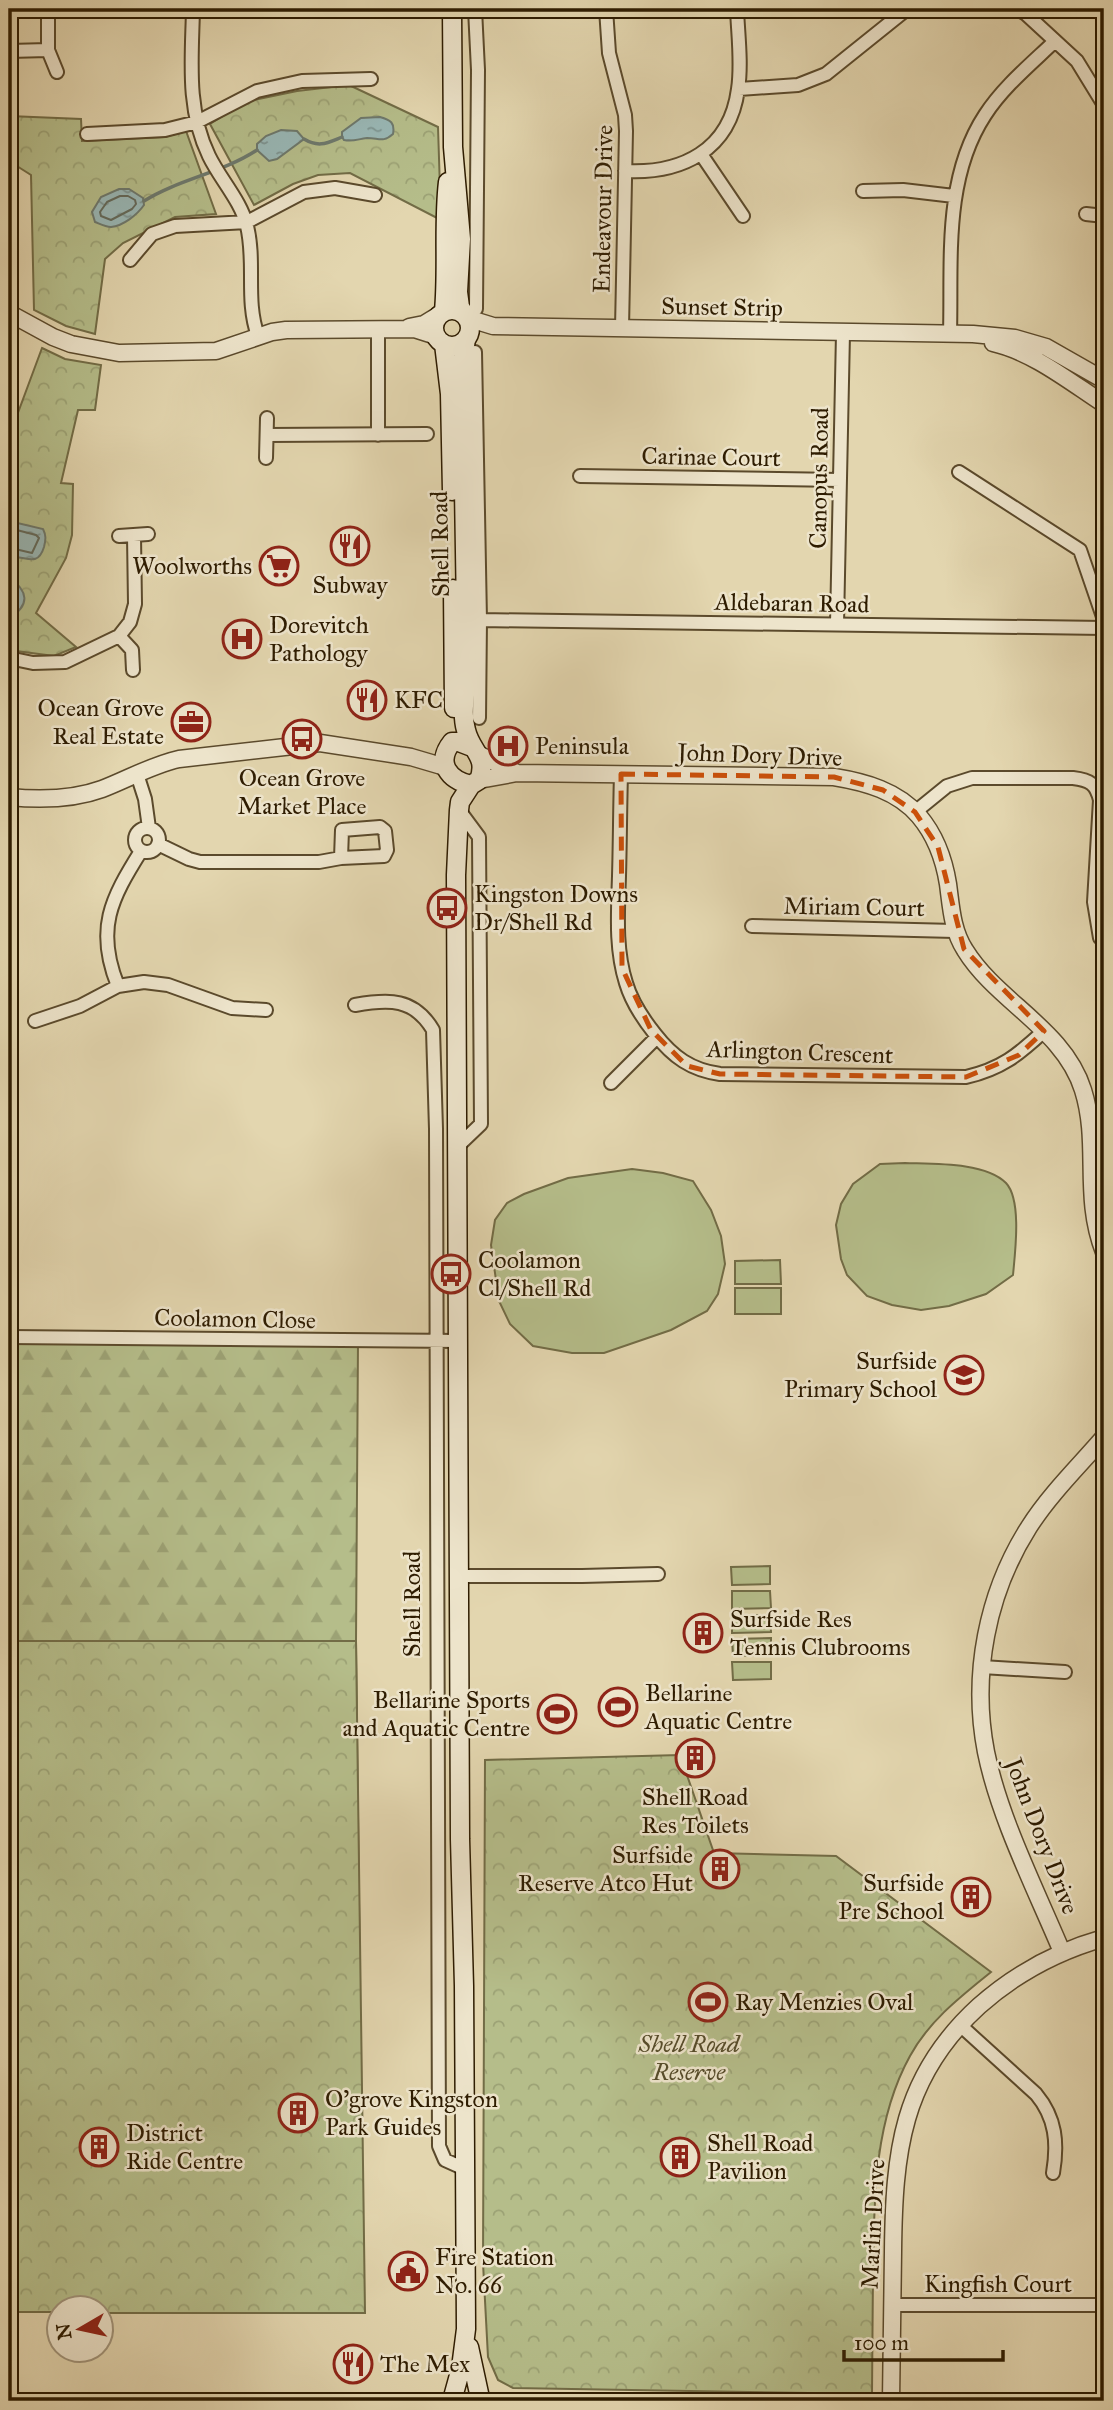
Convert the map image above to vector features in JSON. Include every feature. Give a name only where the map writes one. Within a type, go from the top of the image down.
[{"type":"main road","name":"Shell Road","points":[[450,745],[454,722],[462,366],[470,327],[460,307],[458,292],[461,239],[453,147],[452,9]]},
{"type":"main road","name":"Shell Road","points":[[440,314],[447,266],[446,200],[453,147]]},
{"type":"main road","points":[[453,309],[470,327],[454,346],[440,340],[433,330],[440,314],[453,309]]},
{"type":"main road","name":"Shell Road","points":[[440,340],[450,394],[458,506],[467,675],[464,718],[466,731],[476,751]]},
{"type":"main road","points":[[459,742],[476,751],[484,768],[475,782],[448,772],[445,757],[450,745],[459,742]]},
{"type":"main road","name":"Shell Road","points":[[448,772],[456,875]]},
{"type":"main road","name":"Shell Road","points":[[451,2399],[461,2368],[466,2329],[460,1839],[456,875],[460,802],[475,782]]},
{"type":"main road","name":"Shell Road","points":[[466,2329],[482,2400]]},
{"type":"main road","points":[[451,2399],[467,2393],[482,2400]]},
{"type":"street","points":[[48,9],[48,50],[57,72]]},
{"type":"street","points":[[192,9],[192,91],[197,122],[209,156],[247,222],[251,314],[258,336]]},
{"type":"street","name":"Shell Road","points":[[475,9],[478,71],[470,327],[476,386],[479,718]]},
{"type":"street","name":"Endeavour Drive","points":[[606,9],[609,53],[625,115],[622,328]]},
{"type":"street","points":[[625,171],[664,170],[683,164],[701,154],[722,134],[731,117],[739,89],[737,9]]},
{"type":"street","points":[[739,89],[798,85],[826,74],[906,9]]},
{"type":"street","points":[[1017,9],[1026,14],[1077,61],[1104,105]]},
{"type":"street","points":[[950,334],[954,197],[971,140],[985,114],[1005,89],[1055,41]]},
{"type":"street","points":[[9,51],[48,50]]},
{"type":"street","points":[[87,134],[153,132],[197,122],[257,91],[302,81],[371,79]]},
{"type":"street","points":[[701,154],[743,216]]},
{"type":"street","points":[[130,260],[152,234],[175,226],[247,222],[304,192],[335,188],[375,195]]},
{"type":"street","points":[[863,191],[903,190],[954,197]]},
{"type":"street","points":[[1086,214],[1104,216]]},
{"type":"street","points":[[9,313],[56,338],[102,351],[216,351],[258,336],[286,330],[400,328],[414,329],[440,340]]},
{"type":"street","points":[[400,328],[424,324],[440,314]]},
{"type":"street","name":"Sunset Strip","points":[[470,327],[950,334],[1015,338],[1046,348],[1104,380]]},
{"type":"street","points":[[378,435],[379,328]]},
{"type":"street","name":"Canopus Road","points":[[837,624],[843,333]]},
{"type":"street","name":"Sunset Strip","points":[[950,334],[1007,346],[1104,404]]},
{"type":"street","points":[[266,458],[267,418]]},
{"type":"street","points":[[267,435],[427,434]]},
{"type":"street","points":[[959,472],[1080,550],[1103,617],[1104,628]]},
{"type":"street","name":"Carinae Court","points":[[580,475],[840,480]]},
{"type":"street","points":[[119,536],[148,534]]},
{"type":"street","points":[[9,658],[33,663],[65,662],[119,636],[130,622],[135,604],[134,536]]},
{"type":"street","name":"Aldebaran Road","points":[[480,620],[1104,628]]},
{"type":"street","points":[[119,636],[132,650],[133,670]]},
{"type":"street","points":[[9,797],[43,800],[74,796],[99,790],[162,763],[179,759],[320,743],[411,757],[448,772]]},
{"type":"street","points":[[411,757],[450,745]]},
{"type":"street","name":"John Dory Drive","points":[[476,751],[517,773]]},
{"type":"street","name":"John Dory Drive","points":[[475,782],[517,773],[834,777],[859,781],[884,790],[915,812],[938,847],[947,880],[955,931],[964,949],[979,971],[1044,1031],[1068,1060],[1083,1090],[1090,1123],[1092,1206],[1096,1230],[1104,1252]]},
{"type":"street","points":[[137,774],[145,799],[149,828],[156,833],[158,844]]},
{"type":"street","name":"Arlington Crescent","points":[[621,775],[618,947],[627,985],[638,1008],[657,1037],[681,1061],[702,1072],[720,1074],[966,1077],[1002,1065],[1019,1055],[1044,1031]]},
{"type":"street","points":[[915,812],[947,786],[972,778],[1088,780],[1094,785],[1100,800],[1094,902],[1100,938]]},
{"type":"street","points":[[436,1129],[457,1138],[481,1124],[479,837],[459,810]]},
{"type":"street","points":[[141,851],[135,838],[139,831],[149,828]]},
{"type":"street","points":[[141,851],[152,851],[158,844]]},
{"type":"street","points":[[158,844],[200,862],[319,862],[341,858]]},
{"type":"street","points":[[118,986],[106,929],[120,885],[141,851]]},
{"type":"street","name":"Miriam Court","points":[[752,926],[955,931]]},
{"type":"street","points":[[35,1021],[80,1006],[118,986],[157,982],[232,1009],[266,1010]]},
{"type":"street","name":"Shell Road","points":[[355,1005],[381,1000],[401,1003],[426,1018],[433,1030],[436,1129],[439,2146],[445,2160],[465,2169]]},
{"type":"street","points":[[611,1083],[657,1037]]},
{"type":"street","name":"Coolamon Close","points":[[9,1337],[460,1341]]},
{"type":"street","name":"John Dory Drive","points":[[1062,1952],[1003,1809],[986,1751],[982,1722],[984,1640],[994,1604],[1015,1550],[1048,1502],[1104,1437]]},
{"type":"street","points":[[460,1576],[658,1574]]},
{"type":"street","points":[[982,1667],[1065,1672]]},
{"type":"street","name":"Marlin Drive","points":[[891,2401],[894,2194],[900,2145],[920,2084],[932,2060],[960,2025],[990,1997],[1012,1980],[1062,1952],[1104,1938]]},
{"type":"street","points":[[960,2025],[1046,2106],[1056,2137],[1054,2173]]},
{"type":"street","name":"Kingfish Court","points":[[892,2305],[1104,2305]]},
{"type":"highlighted area","points":[[621,774],[834,777],[883,790],[915,812],[938,847],[964,949],[1044,1031],[1019,1055],[966,1077],[720,1074],[687,1066],[651,1030],[622,968]]},
{"type":"green space","points":[[349,85],[438,127],[441,220],[350,173],[318,175],[293,184],[254,205],[210,124],[245,102],[297,91]]},
{"type":"green space","points":[[9,116],[81,119],[82,141],[165,137],[186,131],[216,214],[175,217],[123,243],[105,259],[95,334],[66,326],[34,310],[31,175],[9,161]]},
{"type":"green space","points":[[42,348],[65,359],[101,365],[95,410],[78,410],[61,483],[73,484],[72,535],[66,558],[36,613],[76,647],[54,656],[9,650],[9,437]]},
{"type":"green space","points":[[880,1164],[972,1168],[997,1176],[1006,1183],[1011,1191],[1016,1214],[1013,1275],[986,1294],[949,1306],[921,1310],[892,1305],[867,1296],[847,1275],[841,1259],[836,1225],[841,1204],[853,1184]]},
{"type":"green space","points":[[632,1169],[693,1181],[711,1210],[721,1236],[725,1264],[718,1294],[707,1311],[671,1330],[604,1353],[572,1353],[533,1346],[510,1324],[499,1301],[491,1245],[495,1220],[507,1203],[524,1194],[568,1178]]},
{"type":"green space","points":[[780,1260],[781,1284],[735,1284],[735,1261]]},
{"type":"green space","points":[[735,1288],[781,1288],[781,1314],[735,1314]]},
{"type":"green space","points":[[9,1337],[358,1341],[356,1641],[360,1990],[9,2002]]},
{"type":"green space","points":[[770,1566],[770,1584],[732,1585],[731,1567]]},
{"type":"green space","points":[[732,1591],[770,1591],[771,1608],[732,1609]]},
{"type":"green space","points":[[732,1615],[770,1615],[771,1632],[732,1633]]},
{"type":"green space","points":[[771,1638],[771,1655],[733,1656],[732,1639]]},
{"type":"green space","points":[[9,1641],[356,1641],[365,2313],[116,2313],[116,2294],[46,2294],[46,2312],[9,2312]]},
{"type":"green space","points":[[732,1662],[771,1662],[771,1679],[733,1680]]},
{"type":"green space","name":"Shell Road Reserve","points":[[680,1755],[714,1853],[836,1856],[991,1972],[946,2010],[926,2032],[910,2056],[889,2107],[878,2161],[876,2188],[872,2394],[513,2388],[498,2380],[488,2357],[483,2263],[485,1760]]},
{"type":"water","points":[[380,117],[393,125],[393,134],[381,139],[350,141],[342,137],[342,132],[361,118]]},
{"type":"water","points":[[281,130],[297,131],[304,139],[277,159],[269,161],[257,150],[257,144],[266,136]]},
{"type":"water","points":[[119,189],[129,189],[143,198],[144,205],[138,213],[120,225],[107,227],[95,222],[92,212],[101,197]]},
{"type":"water","points":[[9,521],[43,529],[45,544],[38,558],[9,558]]},
{"type":"water","points":[[9,577],[20,587],[24,603],[9,618]]},
{"type":"waterway","points":[[304,139],[319,144],[342,137]]},
{"type":"waterway","points":[[144,201],[157,193],[230,165],[257,150]]},
{"type":"place","name":"Subway","points":[[350,546]]},
{"type":"place","name":"Woolworths","points":[[279,566]]},
{"type":"place","name":"Dorevitch Pathology","points":[[242,639]]},
{"type":"place","name":"KFC","points":[[367,700]]},
{"type":"place","name":"Ocean Grove Real Estate","points":[[191,722]]},
{"type":"place","name":"Ocean Grove Market Place","points":[[302,739]]},
{"type":"place","name":"Peninsula","points":[[508,746]]},
{"type":"place","name":"Kingston Downs Dr/Shell Rd","points":[[447,908]]},
{"type":"place","name":"Coolamon Cl/Shell Rd","points":[[451,1274]]},
{"type":"place","name":"Surfside Primary School","points":[[964,1375]]},
{"type":"place","name":"Surfside Res Tennis Clubrooms","points":[[703,1633]]},
{"type":"place","name":"Bellarine Aquatic Centre","points":[[618,1707]]},
{"type":"place","name":"Bellarine Sports and Aquatic Centre","points":[[557,1714]]},
{"type":"place","name":"Shell Road Res Toilets","points":[[695,1758]]},
{"type":"place","name":"Surfside Reserve Atco Hut","points":[[720,1869]]},
{"type":"place","name":"Surfside Pre School","points":[[971,1897]]},
{"type":"place","name":"Ray Menzies Oval","points":[[708,2002]]},
{"type":"place","name":"O'grove Kingston Park Guides","points":[[298,2113]]},
{"type":"place","name":"District Ride Centre","points":[[99,2147]]},
{"type":"place","name":"Shell Road Pavilion","points":[[680,2157]]},
{"type":"place","name":"Fire Station No. 66","points":[[408,2271]]},
{"type":"place","name":"The Mex","points":[[353,2364]]}]
